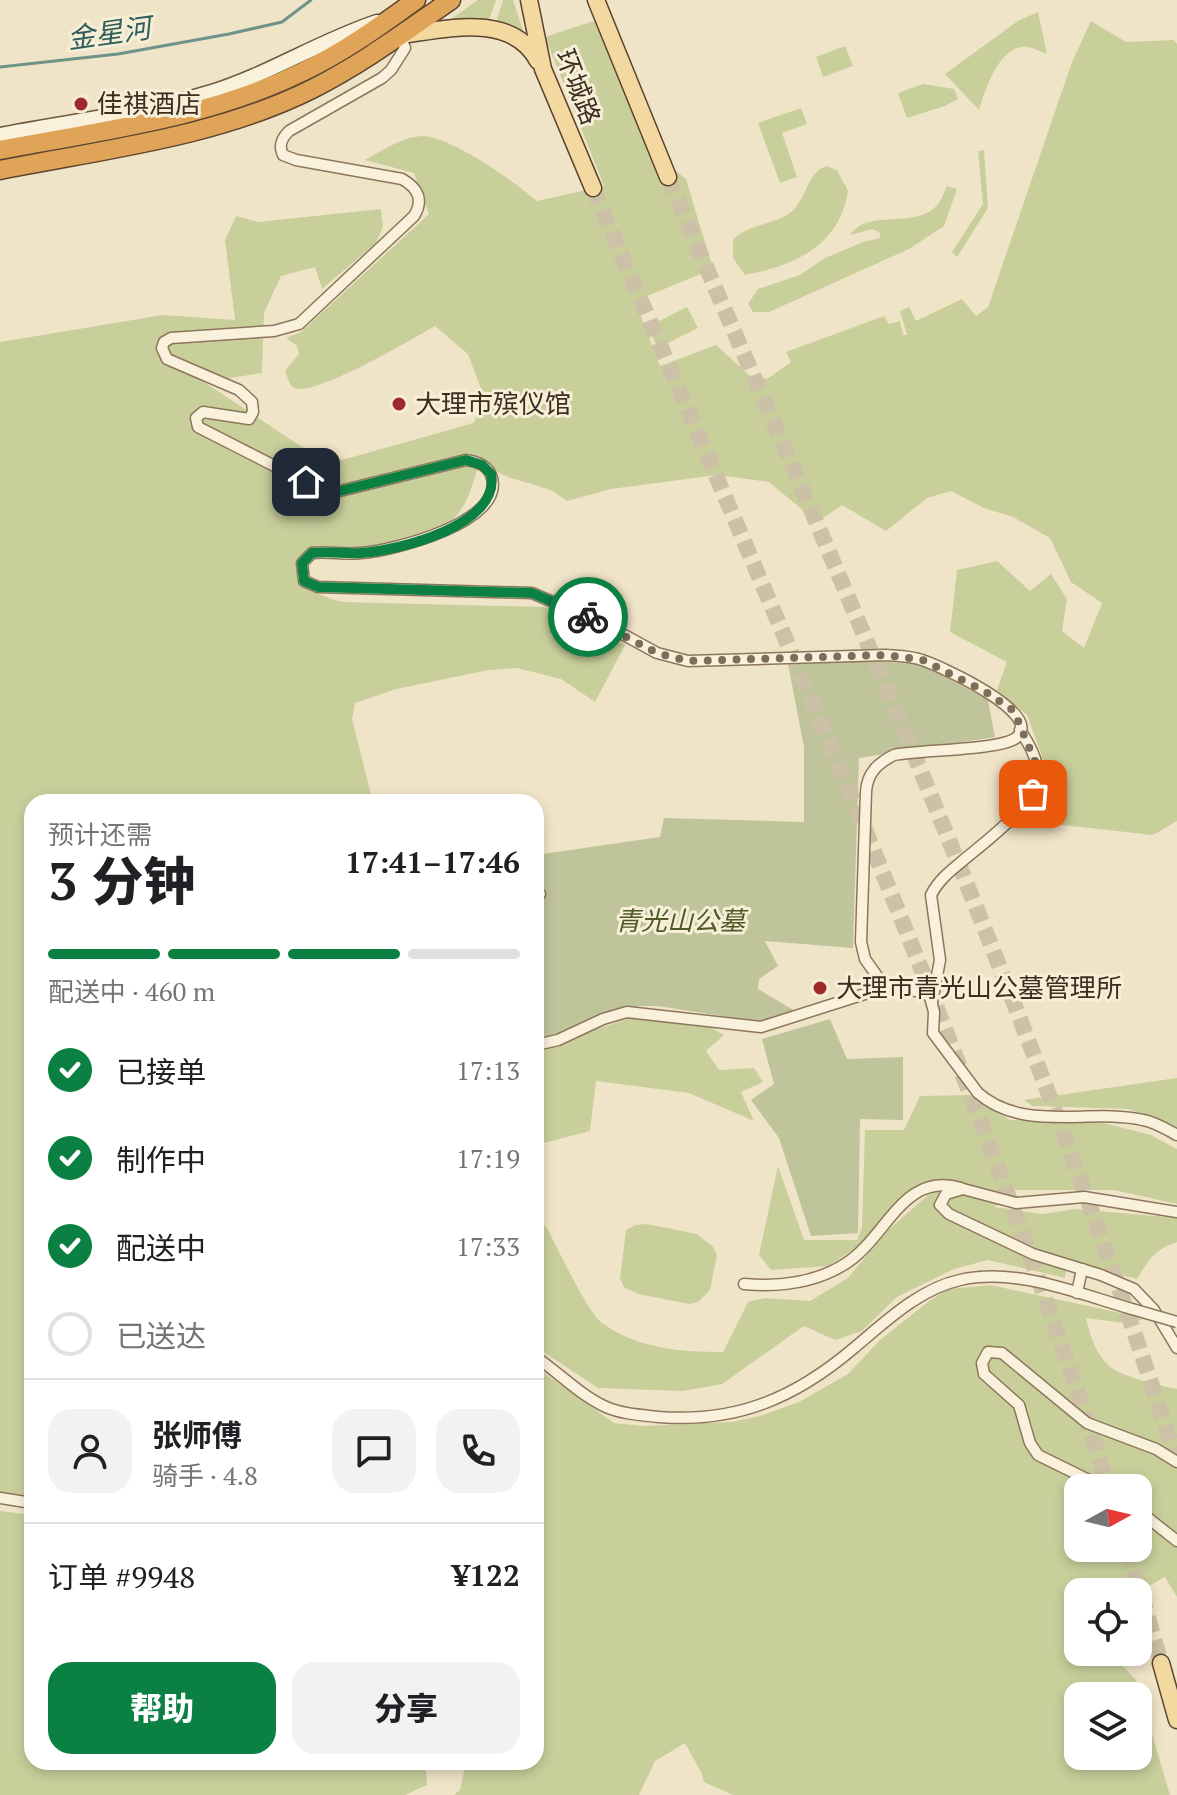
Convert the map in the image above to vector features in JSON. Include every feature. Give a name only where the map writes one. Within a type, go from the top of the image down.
[{"type":"highway","points":[[0,150],[213,107],[303,72],[346,48],[416,0]]},
{"type":"highway","points":[[0,170],[219,125],[311,90],[451,0]]},
{"type":"main road","name":"环城路","points":[[529,0],[543,69],[593,188]]},
{"type":"main road","name":"环城路","points":[[596,0],[668,177]]},
{"type":"main road","points":[[607,0],[607,24]]},
{"type":"main road","points":[[400,35],[457,27],[492,29],[530,48],[543,69]]},
{"type":"main road","points":[[1161,1663],[1177,1720]]},
{"type":"street","points":[[0,135],[209,93],[296,59],[338,35],[399,10]]},
{"type":"street","points":[[400,35],[405,48],[391,70],[289,131],[281,146],[288,158],[402,179],[418,194],[414,216],[299,324],[274,331],[171,338],[162,346],[167,359],[239,390],[252,402],[253,412],[249,419],[205,412],[196,418],[198,427],[306,482],[340,491],[466,460],[482,465],[491,474],[492,485],[488,497],[470,517],[433,536],[397,547],[362,553],[312,553],[302,563],[304,581],[318,587],[532,593],[604,624],[657,653],[688,661],[886,655],[915,658],[952,673],[1010,707],[1018,717],[1020,730],[1031,747],[1038,779],[1033,794],[1019,810],[943,878],[931,895],[940,960],[931,1026],[936,1038],[978,1093],[987,1100],[1036,1116],[1142,1119],[1177,1135]]},
{"type":"street","points":[[932,1002],[923,992],[890,986],[876,977],[865,959],[861,942],[869,775],[894,755],[999,744],[1015,739],[1020,730]]},
{"type":"street","points":[[544,1043],[627,1012],[761,1027],[890,986]]},
{"type":"street","points":[[744,1284],[798,1283],[835,1270],[867,1246],[913,1193],[937,1186],[951,1185],[1016,1203],[1084,1197],[1177,1212]]},
{"type":"street","points":[[963,1189],[946,1194],[941,1202],[943,1211],[1033,1254],[1122,1283],[1141,1294],[1161,1319],[1177,1348]]},
{"type":"street","points":[[1077,1293],[1082,1269]]},
{"type":"street","points":[[544,1363],[610,1409],[664,1417],[717,1417],[768,1403],[802,1386],[824,1373],[907,1306],[944,1284],[975,1277],[1026,1280],[1177,1322]]},
{"type":"street","points":[[1077,1474],[1038,1455],[1030,1443],[1019,1405],[984,1374],[982,1363],[988,1352],[1002,1353],[1087,1423],[1156,1449],[1177,1462]]},
{"type":"street","points":[[0,1498],[24,1502]]},
{"type":"street","points":[[1152,1521],[1177,1541]]},
{"type":"green space","points":[[478,0],[496,0],[489,20],[450,20]]},
{"type":"green space","points":[[503,0],[513,0],[525,36],[496,22]]},
{"type":"green space","points":[[1038,12],[1047,54],[1028,47],[1009,52],[995,70],[979,110],[945,74],[1018,21]]},
{"type":"green space","points":[[597,20],[663,181],[677,172],[686,179],[713,269],[635,301],[660,366],[716,345],[749,375],[767,379],[791,362],[786,352],[884,316],[889,324],[900,321],[903,335],[907,335],[900,311],[909,307],[916,321],[962,299],[976,316],[988,307],[1072,62],[1091,21],[1126,42],[1174,40],[1177,44],[1177,821],[1153,835],[1035,822],[1029,812],[1045,781],[1043,759],[1027,715],[997,690],[1007,662],[950,632],[957,570],[997,561],[1030,591],[1051,574],[1067,599],[1062,631],[1084,648],[1102,603],[1071,582],[1050,538],[1013,517],[984,508],[951,491],[927,498],[886,531],[842,505],[817,522],[769,482],[717,475],[611,489],[567,501],[551,490],[508,477],[479,463],[463,507],[439,530],[422,538],[384,547],[308,552],[301,581],[315,592],[342,602],[544,607],[587,623],[625,645],[595,702],[561,679],[517,668],[489,670],[396,689],[355,703],[352,719],[371,794],[24,794],[24,1498],[0,1494],[0,342],[163,315],[235,320],[225,240],[236,216],[258,222],[381,209],[383,227],[376,243],[322,289],[315,267],[281,276],[264,313],[262,373],[204,382],[302,447],[342,460],[474,423],[483,394],[468,354],[435,326],[342,376],[305,388],[294,388],[287,378],[285,371],[299,354],[297,346],[286,338],[301,332],[429,214],[414,173],[365,160],[393,145],[408,138],[435,138],[499,172],[537,201],[604,186],[545,37]]},
{"type":"green space","points":[[845,46],[853,66],[823,77],[816,57]]},
{"type":"green space","points":[[923,84],[954,89],[958,99],[907,118],[898,93]]},
{"type":"green space","points":[[801,108],[807,124],[782,133],[797,177],[780,183],[758,123]]},
{"type":"green space","points":[[984,150],[988,208],[957,257],[952,252],[983,204],[978,151]]},
{"type":"green space","points":[[826,166],[837,170],[848,191],[835,226],[825,239],[798,259],[745,275],[733,258],[733,240],[746,230],[791,212],[814,175]]},
{"type":"green space","points":[[947,186],[957,189],[944,226],[909,249],[769,312],[753,312],[748,304],[758,289],[800,275],[825,258],[880,238],[880,233],[873,229],[850,235],[858,227],[869,222],[929,212],[939,202]]},
{"type":"green space","points":[[687,307],[698,328],[658,348],[647,327]]},
{"type":"green space","name":"青光山公墓","points":[[862,660],[926,665],[988,700],[995,737],[859,758],[853,948],[765,941],[778,966],[759,979],[758,989],[795,1011],[760,1022],[658,1006],[634,1006],[570,1036],[544,1040],[544,854],[660,837],[664,818],[804,822],[804,747],[788,664]]},
{"type":"green space","points":[[643,1014],[703,1023],[724,1035],[706,1051],[719,1070],[754,1068],[763,1082],[741,1092],[754,1121],[689,1093],[596,1081],[590,1131],[544,1143],[544,1044]]},
{"type":"green space","points":[[830,1019],[847,1059],[903,1057],[903,1120],[860,1119],[858,1233],[811,1236],[779,1138],[751,1100],[774,1084],[762,1039]]},
{"type":"green space","points":[[1177,1078],[1177,1127],[1129,1109],[1032,1106],[1024,1100]]},
{"type":"green space","points":[[970,1095],[1010,1120],[1095,1121],[1151,1135],[1177,1149],[1177,1204],[1114,1190],[1011,1190],[995,1207],[1042,1214],[1077,1209],[1177,1218],[1177,1242],[1153,1256],[1137,1279],[1067,1262],[1065,1278],[988,1260],[954,1269],[897,1297],[862,1331],[835,1340],[804,1326],[722,1384],[683,1391],[598,1388],[544,1352],[544,1226],[581,1293],[602,1323],[645,1344],[676,1350],[723,1352],[748,1302],[765,1298],[810,1301],[848,1278],[887,1231],[928,1195],[910,1190],[862,1244],[828,1266],[771,1270],[759,1255],[778,1166],[804,1240],[857,1240],[862,1227],[865,1130],[904,1130],[920,1096]]},
{"type":"green space","points":[[647,1224],[697,1234],[713,1247],[717,1255],[710,1290],[698,1302],[689,1304],[638,1294],[624,1287],[620,1279],[626,1230]]},
{"type":"green space","points":[[990,1285],[1144,1318],[1132,1324],[1086,1318],[1095,1347],[1112,1368],[1139,1380],[1177,1389],[1177,1597],[1165,1577],[1152,1584],[1152,1578],[1064,1578],[1064,1666],[1123,1666],[1137,1682],[1064,1682],[1064,1770],[1152,1770],[1152,1734],[1170,1795],[733,1795],[704,1782],[685,1743],[655,1761],[639,1795],[454,1795],[460,1790],[464,1770],[544,1770],[544,1373],[614,1423],[644,1426],[732,1422],[799,1402],[848,1374],[880,1340],[949,1289]]},
{"type":"green space","points":[[0,1511],[24,1514],[24,1770],[426,1770],[427,1785],[405,1795],[0,1795]]},
{"type":"waterway","name":"金星河","points":[[0,67],[118,54],[229,34],[282,22],[311,0]]},
{"type":"tunnel","points":[[668,177],[952,847],[1093,1215],[1177,1463]]},
{"type":"tunnel","points":[[593,188],[799,671],[931,994],[1054,1322],[1104,1474]]},
{"type":"tunnel","points":[[1132,1562],[1161,1663]]},
{"type":"way so far","points":[[588,617],[657,653],[688,661],[886,655],[923,660],[986,692],[1014,711],[1036,764],[1038,779],[1033,794]]},
{"type":"place","name":"佳祺酒店","points":[[81,104]]},
{"type":"place","name":"大理市殡仪馆","points":[[399,404]]},
{"type":"place","name":"大理市青光山公墓管理所","points":[[820,988]]},
{"type":"route","points":[[306,482],[340,491],[470,460],[488,470],[492,479],[490,492],[479,510],[424,540],[384,550],[319,552],[305,557],[302,577],[309,585],[532,593],[588,617]]}]
